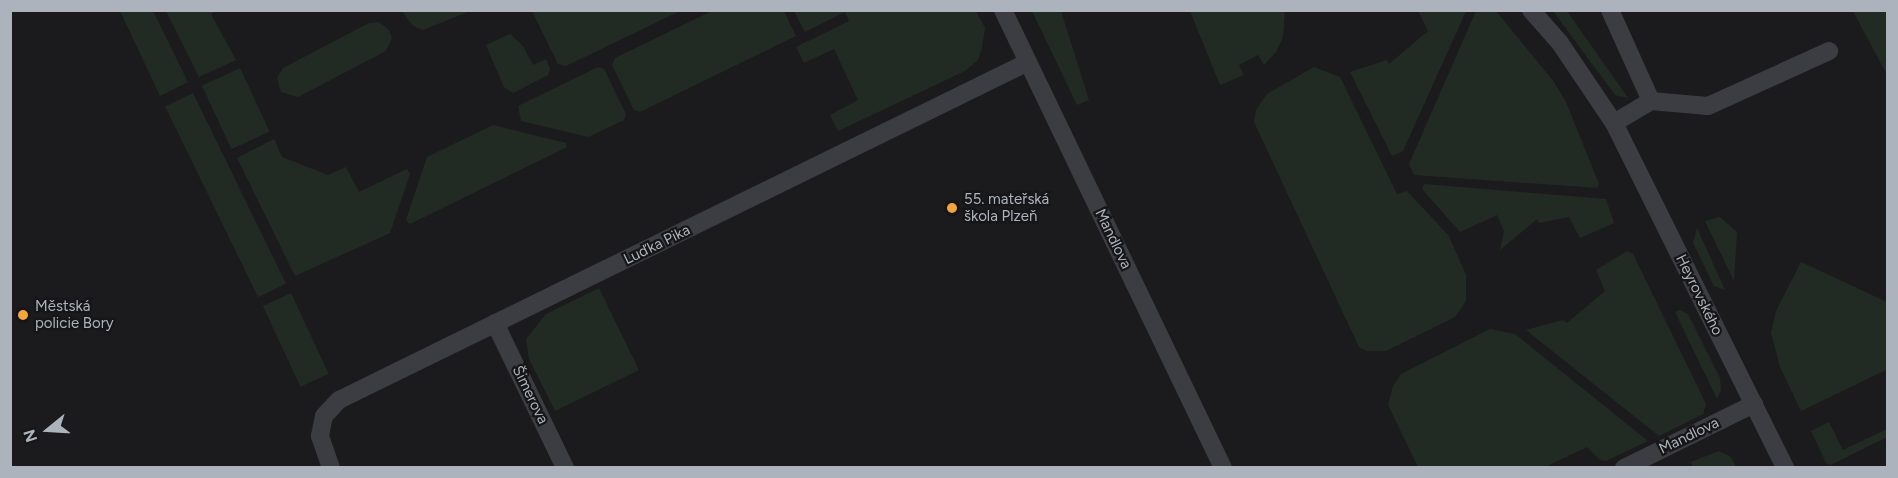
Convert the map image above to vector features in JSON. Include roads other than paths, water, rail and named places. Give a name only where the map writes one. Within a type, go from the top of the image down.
[{"type":"street","name":"Mandlova","points":[[1003,10],[1223,468]]},
{"type":"street","name":"Heyrovského","points":[[1531,10],[1560,43],[1614,123],[1785,468]]},
{"type":"street","points":[[1610,10],[1651,101]]},
{"type":"street","points":[[1614,123],[1651,101],[1708,106],[1829,51]]},
{"type":"street","name":"Luďka Pika","points":[[328,460],[321,423],[339,400],[1028,62]]},
{"type":"street","name":"Šimerova","points":[[495,323],[566,468]]},
{"type":"street","name":"Mandlova","points":[[1624,468],[1754,404]]},
{"type":"place","name":"55. mateřská škola Plzeň","points":[[952,208]]},
{"type":"place","name":"Městská policie Bory","points":[[23,315]]}]
